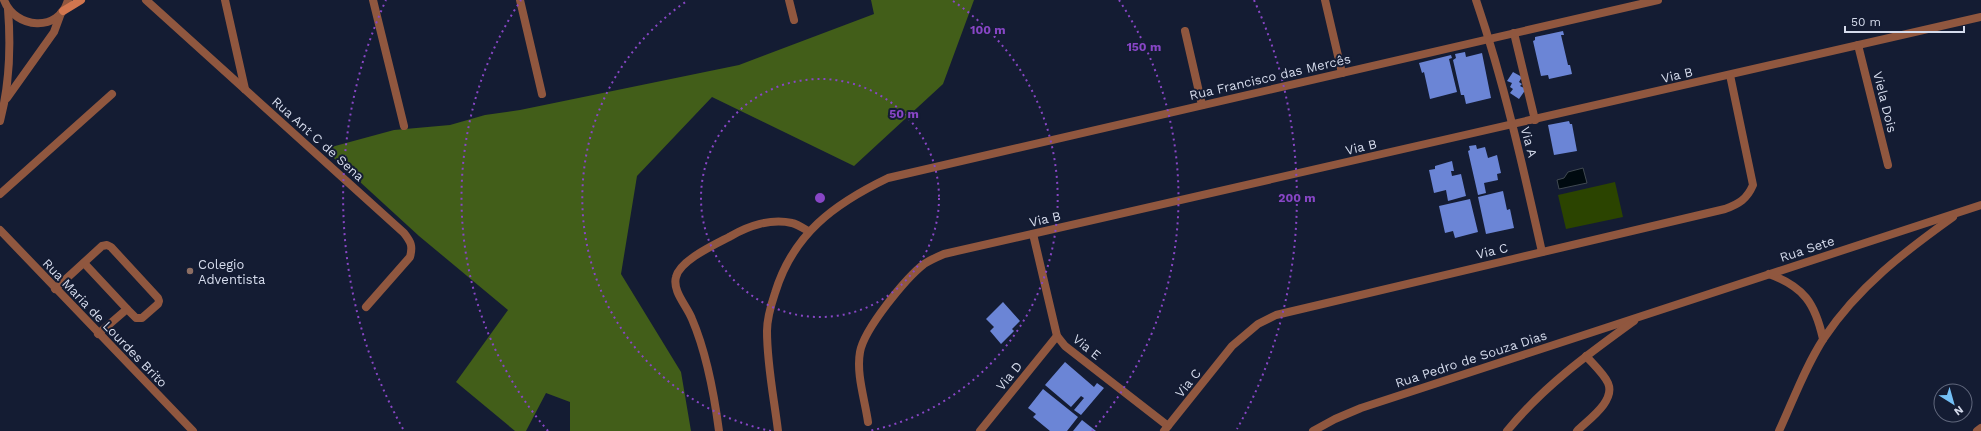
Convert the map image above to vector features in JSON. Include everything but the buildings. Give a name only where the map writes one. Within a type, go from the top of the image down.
[{"type":"street","points":[[5,101],[54,32],[68,0]]},
{"type":"street","points":[[5,4],[15,16],[24,22],[34,24],[53,20],[62,12],[81,0]]},
{"type":"street","name":"Rua Ant C de Sena","points":[[146,0],[404,233],[410,241],[412,248],[410,257],[366,307]]},
{"type":"street","points":[[225,0],[245,89]]},
{"type":"street","points":[[373,0],[404,126]]},
{"type":"street","points":[[520,0],[542,94]]},
{"type":"street","points":[[789,0],[794,20]]},
{"type":"street","points":[[1325,0],[1342,73]]},
{"type":"street","name":"Via A","points":[[1476,0],[1489,39],[1512,125],[1542,252]]},
{"type":"street","name":"Rua Francisco das Mercês","points":[[778,431],[768,352],[767,329],[770,306],[779,278],[792,253],[808,231],[841,203],[864,189],[888,178],[1658,0]]},
{"type":"street","points":[[0,121],[5,101],[11,60],[5,4]]},
{"type":"street","name":"Via B","points":[[868,422],[859,366],[863,340],[869,329],[912,274],[926,263],[944,254],[1981,17]]},
{"type":"street","points":[[1185,31],[1202,106]]},
{"type":"street","points":[[1514,33],[1535,120]]},
{"type":"street","name":"Viela Dois","points":[[1858,45],[1888,165]]},
{"type":"street","name":"Via C","points":[[1166,429],[1240,338],[1258,324],[1276,315],[1725,209],[1739,204],[1749,195],[1753,185],[1752,173],[1730,75]]},
{"type":"street","points":[[0,194],[112,94]]},
{"type":"street","name":"Rua Sete","points":[[1640,317],[1981,205]]},
{"type":"street","points":[[1778,431],[1823,339],[1845,310],[1885,268],[1961,212]]},
{"type":"street","points":[[719,431],[716,402],[706,361],[692,318],[675,286],[676,276],[683,265],[744,228],[773,221],[792,223],[808,231]]},
{"type":"street","name":"Rua Maria de Lourdes Brito","points":[[0,230],[98,334],[193,431]]},
{"type":"street","name":"Via E","points":[[1033,234],[1056,336],[1065,346],[1166,429]]},
{"type":"street","points":[[55,289],[102,246],[107,245],[111,247],[159,301],[139,319],[127,309],[84,263]]},
{"type":"street","points":[[1769,274],[1785,280],[1802,292],[1813,307],[1823,339]]},
{"type":"street","points":[[98,334],[127,309]]},
{"type":"street","points":[[1506,431],[1528,406],[1559,377],[1640,317]]},
{"type":"street","name":"Rua Pedro de Souza Dias","points":[[1313,431],[1361,408],[1640,317]]},
{"type":"street","name":"Via D","points":[[980,431],[1056,336]]},
{"type":"street","points":[[1577,431],[1607,400],[1610,393],[1608,383],[1586,356]]},
{"type":"street","points":[[182,420],[185,431]]},
{"type":"street","points":[[1976,431],[1981,428]]},
{"type":"green space","points":[[871,0],[974,0],[943,84],[854,166],[712,97],[637,176],[621,274],[681,372],[691,431],[570,431],[570,402],[546,393],[526,431],[515,431],[456,382],[508,310],[419,236],[324,149],[394,130],[450,125],[485,115],[520,110],[739,65],[874,14]]},
{"type":"green space","points":[[1615,182],[1623,217],[1566,229],[1558,195]]},
{"type":"shaded area","points":[[1583,168],[1587,183],[1559,189],[1557,180],[1564,178],[1568,172]]},
{"type":"place","name":"Colegio Adventista","points":[[190,271]]}]
